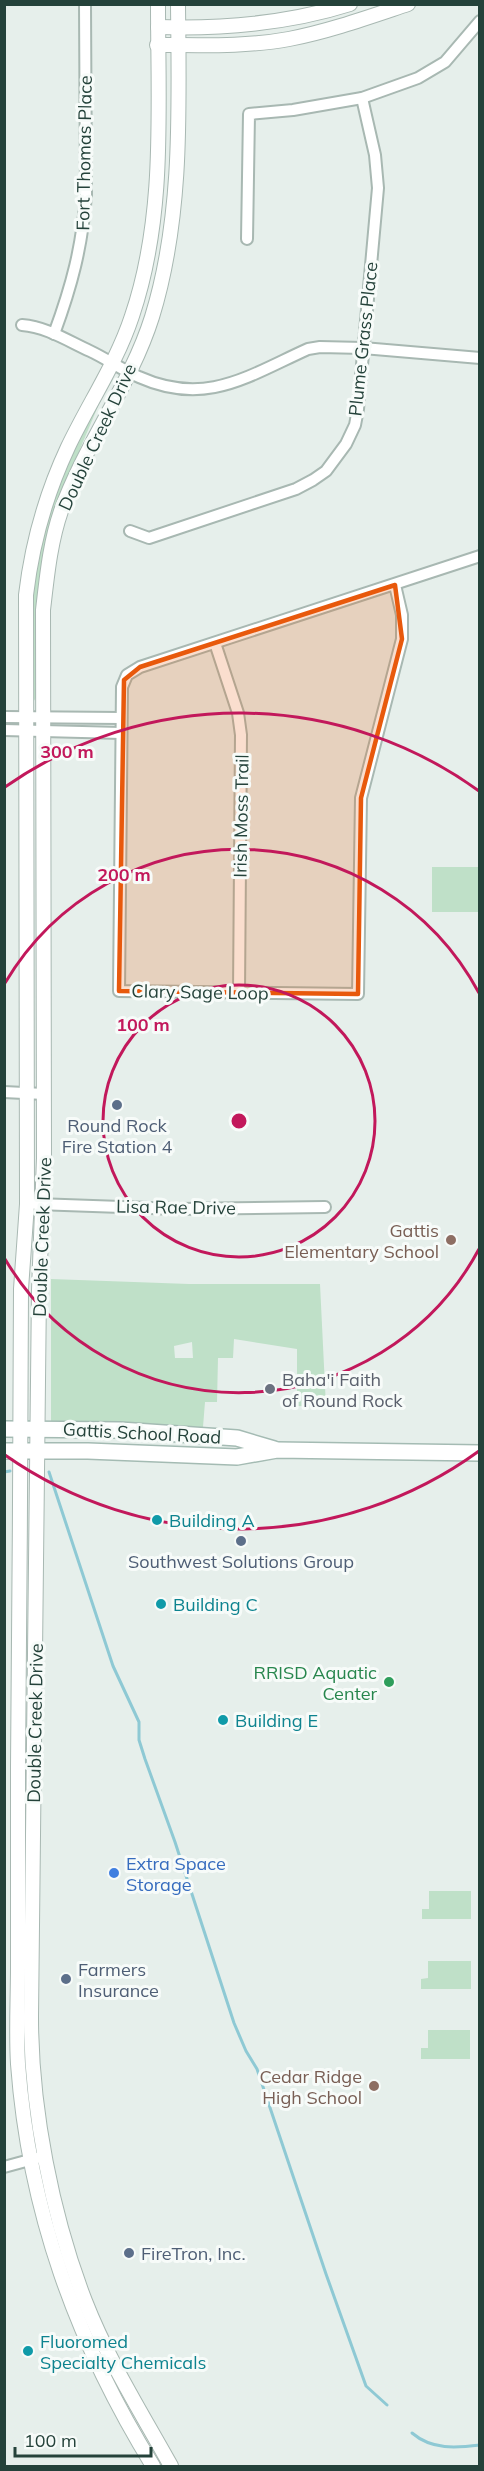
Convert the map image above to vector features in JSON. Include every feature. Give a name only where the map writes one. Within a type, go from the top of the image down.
[{"type":"main road","name":"Gattis School Road","points":[[4,1429],[120,1430],[237,1438],[277,1450]]},
{"type":"main road","name":"Gattis School Road","points":[[12,1451],[237,1457],[277,1450],[480,1453]]},
{"type":"street","name":"Fort Thomas Place","points":[[54,334],[74,279],[84,224],[86,195],[85,4]]},
{"type":"street","name":"Double Creek Drive","points":[[153,2466],[113,2398],[83,2334],[48,2236],[30,2160],[18,2061],[12,1451],[21,1430],[21,1289],[27,1204],[26,595],[38,529],[64,455],[132,319],[144,277],[154,221],[157,181],[158,4]]},
{"type":"street","name":"Double Creek Drive","points":[[171,2466],[124,2386],[86,2302],[60,2218],[46,2156],[31,2025],[39,1290],[44,1204],[43,610],[52,547],[61,512],[78,471],[128,372],[151,319],[171,235],[176,175],[178,4]]},
{"type":"street","points":[[158,27],[247,25],[284,21],[350,4]]},
{"type":"street","points":[[157,45],[247,44],[289,39],[335,28],[408,4]]},
{"type":"street","points":[[247,239],[249,114],[293,110],[362,99],[431,72],[455,53],[480,21]]},
{"type":"street","name":"Plume Grass Place","points":[[130,531],[149,538],[296,489],[326,471],[346,444],[355,424],[378,188],[375,155],[362,99]]},
{"type":"street","points":[[22,325],[41,328],[128,372],[175,389],[219,388],[308,349],[320,347],[363,348],[480,358]]},
{"type":"street","name":"Clary Sage Loop","points":[[395,585],[402,615],[402,639],[361,798],[358,994],[119,991],[122,687],[132,671],[480,556]]},
{"type":"street","name":"Irish Moss Trail","points":[[215,643],[238,713],[242,735],[239,993]]},
{"type":"street","points":[[4,717],[25,723],[121,718]]},
{"type":"street","points":[[4,730],[25,723]]},
{"type":"street","points":[[42,723],[121,733]]},
{"type":"street","points":[[4,1092],[44,1094]]},
{"type":"street","name":"Lisa Rae Drive","points":[[27,1204],[178,1209],[325,1207]]},
{"type":"street","points":[[4,2167],[46,2156]]},
{"type":"highlighted area","points":[[395,585],[402,639],[361,798],[358,994],[119,991],[124,680],[140,667]]},
{"type":"green space","points":[[112,374],[113,379],[99,404],[58,501],[36,616],[37,696],[30,707],[28,642],[35,561],[61,474]]},
{"type":"green space","points":[[432,867],[479,867],[479,912],[432,912]]},
{"type":"green space","points":[[51,1279],[189,1284],[320,1284],[326,1407],[297,1406],[297,1349],[234,1339],[233,1358],[218,1358],[217,1402],[205,1402],[203,1427],[51,1422]],"holes":[[[192,1342],[193,1358],[175,1358],[174,1346]]]},
{"type":"green space","points":[[429,1891],[471,1891],[471,1919],[422,1919],[422,1909],[429,1909]]},
{"type":"green space","points":[[428,1961],[471,1961],[471,1989],[421,1989],[421,1979],[428,1978]]},
{"type":"green space","points":[[428,2030],[470,2030],[470,2059],[421,2059],[421,2048],[428,2048]]},
{"type":"waterway","points":[[4,1472],[10,1471]]},
{"type":"waterway","points":[[49,1472],[113,1666],[139,1722],[139,1740],[234,2023],[257,2069],[366,2386],[387,2405]]},
{"type":"waterway","points":[[412,2433],[436,2445],[453,2447],[480,2445]]},
{"type":"place","name":"Round Rock Fire Station 4","points":[[117,1105]]},
{"type":"place","name":"Gattis Elementary School","points":[[451,1240]]},
{"type":"place","name":"Baha'i Faith of Round Rock","points":[[270,1389]]},
{"type":"place","name":"Building A","points":[[157,1520]]},
{"type":"place","name":"Southwest Solutions Group","points":[[241,1541]]},
{"type":"place","name":"Building C","points":[[161,1604]]},
{"type":"place","name":"RRISD Aquatic Center","points":[[389,1682]]},
{"type":"place","name":"Building E","points":[[223,1720]]},
{"type":"place","name":"Extra Space Storage","points":[[114,1873]]},
{"type":"place","name":"Farmers Insurance","points":[[66,1979]]},
{"type":"place","name":"Cedar Ridge High School","points":[[374,2086]]},
{"type":"place","name":"FireTron, Inc.","points":[[129,2253]]},
{"type":"place","name":"Fluoromed Specialty Chemicals","points":[[28,2351]]}]
